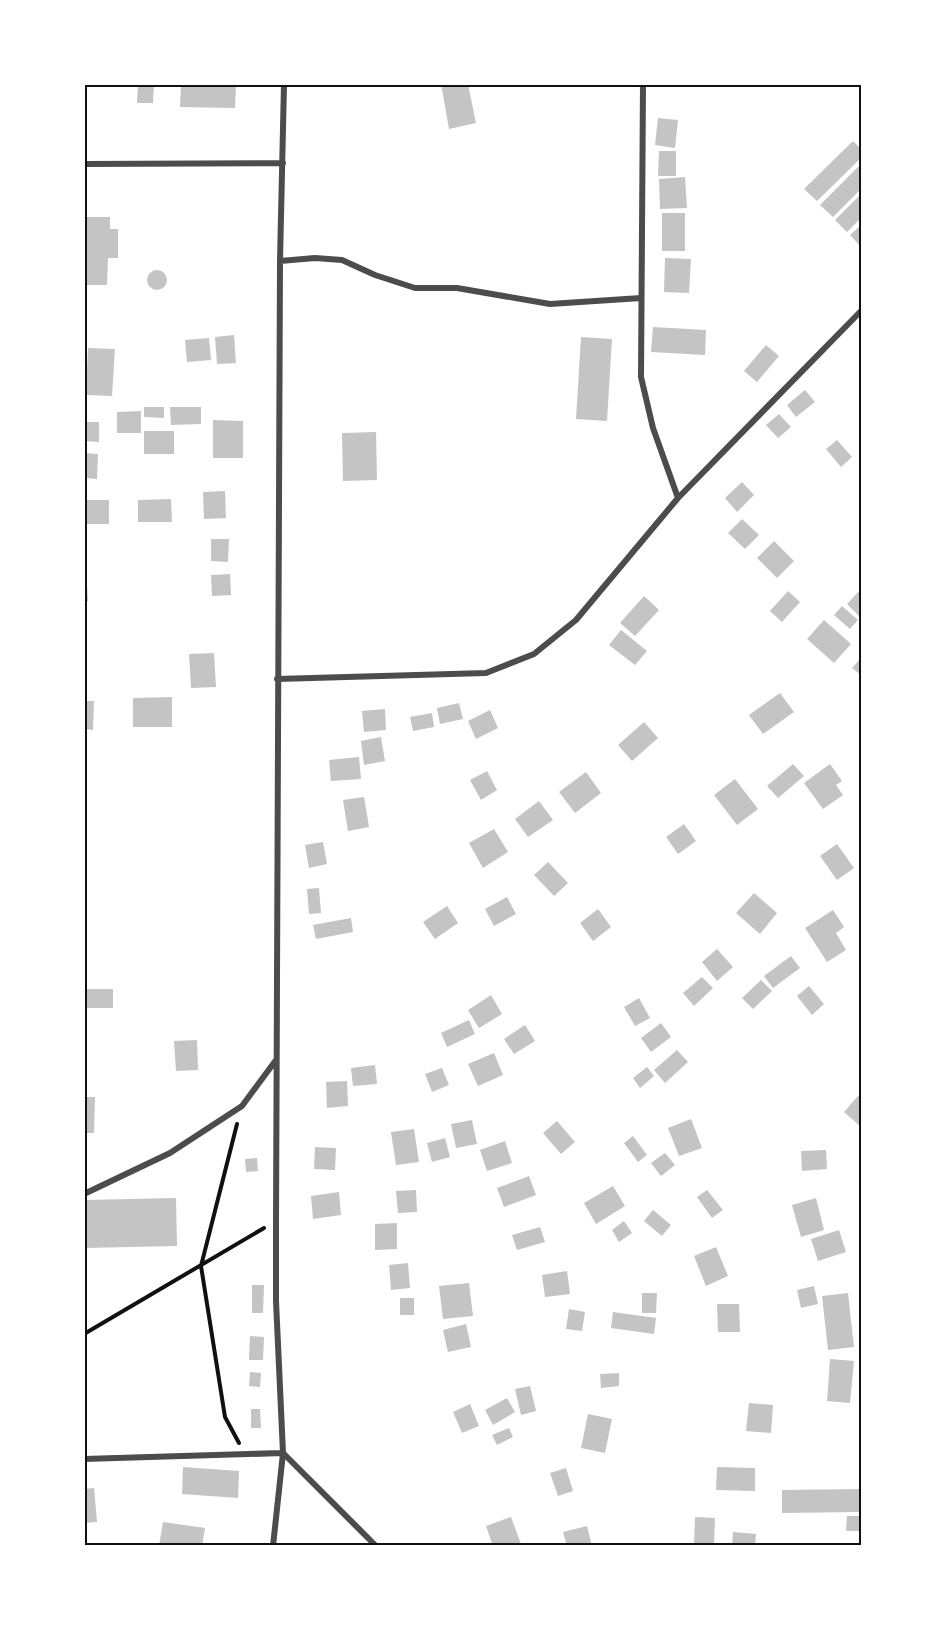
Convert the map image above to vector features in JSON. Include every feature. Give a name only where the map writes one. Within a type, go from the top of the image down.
[{"type":"street","points":[[273,1546],[283,1453],[276,1301],[276,1060],[280,261],[284,84]]},
{"type":"street","points":[[643,84],[641,377],[653,428],[678,498]]},
{"type":"street","points":[[84,164],[283,163]]},
{"type":"street","points":[[280,261],[315,258],[342,260],[375,275],[415,288],[457,288],[550,304],[641,298]]},
{"type":"street","points":[[278,679],[486,673],[534,654],[576,620],[678,498],[861,311]]},
{"type":"street","points":[[84,1194],[170,1153],[242,1106],[276,1060]]},
{"type":"street","points":[[84,1460],[283,1453],[376,1546]]},
{"type":"path","points":[[242,1106],[201,1266],[225,1417],[244,1454]]},
{"type":"path","points":[[84,1334],[276,1221]]},
{"type":"building","points":[[138,84],[154,84],[153,103],[137,103]]},
{"type":"building","points":[[181,84],[236,84],[235,108],[180,107]]},
{"type":"building","points":[[441,84],[468,84],[476,123],[449,129]]},
{"type":"building","points":[[658,118],[678,120],[675,148],[655,145]]},
{"type":"building","points":[[853,141],[861,149],[861,158],[817,201],[804,189]]},
{"type":"building","points":[[659,151],[676,151],[676,176],[658,176]]},
{"type":"building","points":[[861,164],[861,189],[833,217],[820,205]]},
{"type":"building","points":[[685,177],[687,208],[660,209],[659,179]]},
{"type":"building","points":[[861,194],[861,218],[847,232],[835,220]]},
{"type":"building","points":[[662,213],[685,213],[685,251],[662,251]]},
{"type":"building","points":[[84,217],[110,217],[110,229],[118,229],[118,258],[108,258],[107,285],[84,285]]},
{"type":"building","points":[[861,225],[861,247],[850,235]]},
{"type":"building","points":[[665,258],[691,259],[689,293],[664,292]]},
{"type":"building","points":[[157,270],[164,273],[167,280],[164,287],[157,290],[150,287],[147,280],[150,273]]},
{"type":"building","points":[[653,327],[706,330],[705,355],[651,352]]},
{"type":"building","points":[[234,335],[236,363],[217,364],[215,337]]},
{"type":"building","points":[[581,337],[612,339],[607,421],[576,419]]},
{"type":"building","points":[[209,338],[211,360],[187,362],[185,340]]},
{"type":"building","points":[[766,345],[779,356],[757,382],[744,371]]},
{"type":"building","points":[[88,348],[115,349],[112,396],[86,395]]},
{"type":"building","points":[[805,390],[815,402],[796,417],[787,405]]},
{"type":"building","points":[[144,407],[164,407],[164,418],[144,417]]},
{"type":"building","points":[[170,407],[201,407],[201,424],[171,425]]},
{"type":"building","points":[[141,411],[141,433],[117,433],[117,412]]},
{"type":"building","points":[[779,414],[791,427],[778,438],[766,425]]},
{"type":"building","points":[[213,420],[243,421],[243,458],[213,458]]},
{"type":"building","points":[[84,422],[99,422],[99,442],[84,441]]},
{"type":"building","points":[[144,431],[174,431],[174,454],[144,454]]},
{"type":"building","points":[[376,432],[377,480],[343,481],[342,433]]},
{"type":"building","points":[[837,440],[852,457],[841,467],[826,449]]},
{"type":"building","points":[[84,453],[98,454],[97,479],[84,478]]},
{"type":"building","points":[[742,482],[754,495],[737,512],[725,498]]},
{"type":"building","points":[[225,491],[226,518],[204,519],[203,492]]},
{"type":"building","points":[[171,499],[172,522],[138,522],[138,500]]},
{"type":"building","points":[[84,500],[109,500],[109,524],[84,524]]},
{"type":"building","points":[[742,519],[759,535],[745,549],[728,533]]},
{"type":"building","points":[[211,539],[229,539],[228,562],[211,561]]},
{"type":"building","points":[[774,541],[794,561],[777,578],[757,558]]},
{"type":"building","points":[[84,568],[86,568],[88,601],[84,602]]},
{"type":"building","points":[[230,574],[231,595],[212,596],[211,575]]},
{"type":"building","points":[[861,589],[861,618],[847,604]]},
{"type":"building","points":[[788,591],[800,602],[782,622],[770,611]]},
{"type":"building","points":[[644,596],[659,610],[635,636],[620,623]]},
{"type":"building","points":[[842,606],[858,620],[850,629],[834,615]]},
{"type":"building","points":[[824,620],[851,644],[834,663],[807,639]]},
{"type":"building","points":[[621,630],[647,651],[635,665],[609,645]]},
{"type":"building","points":[[214,653],[216,687],[191,688],[189,654]]},
{"type":"building","points":[[861,658],[861,675],[852,668]]},
{"type":"building","points":[[780,693],[794,712],[763,734],[749,715]]},
{"type":"building","points":[[172,697],[172,727],[133,727],[133,698]]},
{"type":"building","points":[[84,701],[94,701],[93,730],[84,729]]},
{"type":"building","points":[[459,703],[463,719],[440,724],[437,708]]},
{"type":"building","points":[[385,709],[386,730],[364,732],[362,711]]},
{"type":"building","points":[[490,710],[498,728],[476,739],[468,721]]},
{"type":"building","points":[[432,713],[434,727],[413,731],[410,717]]},
{"type":"building","points":[[644,722],[658,738],[632,761],[618,745]]},
{"type":"building","points":[[381,737],[385,761],[364,765],[361,741]]},
{"type":"building","points":[[359,757],[361,779],[331,781],[329,760]]},
{"type":"building","points":[[793,764],[804,776],[778,798],[767,786]]},
{"type":"building","points":[[830,764],[842,781],[836,785],[843,795],[823,809],[804,783]]},
{"type":"building","points":[[487,771],[497,790],[481,800],[470,780]]},
{"type":"building","points":[[586,772],[601,793],[575,813],[559,792]]},
{"type":"building","points":[[735,779],[758,809],[737,825],[714,795]]},
{"type":"building","points":[[364,797],[369,827],[348,831],[343,800]]},
{"type":"building","points":[[539,801],[553,820],[528,837],[515,819]]},
{"type":"building","points":[[684,824],[696,841],[678,854],[666,837]]},
{"type":"building","points":[[494,829],[508,852],[483,868],[469,843]]},
{"type":"building","points":[[323,842],[327,864],[309,868],[305,845]]},
{"type":"building","points":[[837,844],[854,868],[837,880],[820,856]]},
{"type":"building","points":[[548,862],[568,883],[554,896],[534,875]]},
{"type":"building","points":[[319,888],[321,913],[309,914],[307,889]]},
{"type":"building","points":[[754,893],[777,913],[760,934],[736,913]]},
{"type":"building","points":[[507,897],[516,914],[494,926],[485,909]]},
{"type":"building","points":[[447,906],[458,923],[435,939],[423,922]]},
{"type":"building","points":[[598,909],[611,927],[593,941],[580,923]]},
{"type":"building","points":[[833,910],[844,927],[836,933],[846,950],[827,962],[805,928]]},
{"type":"building","points":[[351,918],[353,932],[316,939],[313,925]]},
{"type":"building","points":[[717,949],[733,967],[717,981],[702,962]]},
{"type":"building","points":[[791,956],[800,968],[773,988],[764,976]]},
{"type":"building","points":[[702,977],[713,988],[694,1006],[683,993]]},
{"type":"building","points":[[761,980],[772,991],[753,1009],[742,998]]},
{"type":"building","points":[[809,986],[824,1004],[812,1015],[797,996]]},
{"type":"building","points":[[85,989],[113,989],[113,1008],[86,1008]]},
{"type":"building","points":[[491,995],[502,1014],[479,1028],[468,1010]]},
{"type":"building","points":[[639,998],[650,1018],[635,1026],[624,1007]]},
{"type":"building","points":[[469,1020],[475,1034],[447,1047],[441,1033]]},
{"type":"building","points":[[661,1023],[671,1037],[651,1052],[641,1038]]},
{"type":"building","points":[[525,1025],[535,1041],[514,1054],[504,1039]]},
{"type":"building","points":[[84,1040],[87,1040],[86,1060],[84,1060]]},
{"type":"building","points":[[197,1040],[198,1070],[176,1071],[174,1041]]},
{"type":"building","points":[[677,1050],[688,1062],[665,1083],[654,1070]]},
{"type":"building","points":[[494,1053],[503,1075],[478,1086],[468,1064]]},
{"type":"building","points":[[375,1065],[377,1084],[353,1086],[351,1068]]},
{"type":"building","points":[[647,1067],[654,1076],[640,1088],[633,1078]]},
{"type":"building","points":[[442,1068],[449,1085],[432,1092],[425,1074]]},
{"type":"building","points":[[347,1081],[348,1106],[327,1108],[326,1082]]},
{"type":"building","points":[[858,1096],[861,1098],[861,1127],[844,1112]]},
{"type":"building","points":[[84,1097],[95,1097],[94,1133],[84,1133]]},
{"type":"building","points":[[691,1119],[702,1148],[679,1156],[668,1128]]},
{"type":"building","points":[[472,1120],[477,1144],[456,1148],[451,1124]]},
{"type":"building","points":[[557,1121],[575,1142],[561,1154],[543,1133]]},
{"type":"building","points":[[414,1129],[419,1162],[396,1165],[391,1132]]},
{"type":"building","points":[[633,1136],[647,1155],[638,1162],[624,1143]]},
{"type":"building","points":[[445,1138],[450,1157],[432,1162],[427,1143]]},
{"type":"building","points":[[505,1141],[512,1163],[487,1171],[480,1150]]},
{"type":"building","points":[[315,1147],[336,1148],[335,1170],[314,1169]]},
{"type":"building","points":[[826,1150],[827,1169],[802,1171],[801,1151]]},
{"type":"building","points":[[665,1153],[675,1165],[661,1176],[651,1163]]},
{"type":"building","points":[[257,1158],[258,1171],[246,1172],[245,1159]]},
{"type":"building","points":[[529,1176],[536,1195],[504,1207],[497,1188]]},
{"type":"building","points":[[613,1186],[625,1206],[596,1224],[584,1203]]},
{"type":"building","points":[[416,1190],[417,1212],[398,1213],[396,1191]]},
{"type":"building","points":[[707,1190],[723,1210],[712,1218],[697,1197]]},
{"type":"building","points":[[339,1192],[341,1215],[313,1219],[311,1196]]},
{"type":"building","points":[[176,1198],[177,1246],[84,1248],[84,1200]]},
{"type":"building","points":[[816,1198],[824,1230],[801,1237],[792,1205]]},
{"type":"building","points":[[653,1210],[671,1225],[662,1236],[644,1221]]},
{"type":"building","points":[[624,1221],[632,1233],[619,1242],[612,1230]]},
{"type":"building","points":[[397,1223],[397,1249],[375,1250],[375,1224]]},
{"type":"building","points":[[540,1227],[545,1242],[517,1250],[512,1235]]},
{"type":"building","points":[[839,1230],[846,1252],[818,1261],[811,1239]]},
{"type":"building","points":[[716,1247],[728,1276],[706,1286],[694,1256]]},
{"type":"building","points":[[408,1263],[410,1288],[391,1290],[389,1265]]},
{"type":"building","points":[[567,1271],[570,1294],[545,1297],[542,1275]]},
{"type":"building","points":[[469,1283],[473,1316],[443,1319],[439,1286]]},
{"type":"building","points":[[252,1285],[264,1285],[263,1313],[252,1313]]},
{"type":"building","points":[[814,1286],[818,1304],[801,1308],[797,1290]]},
{"type":"building","points":[[642,1293],[657,1293],[656,1313],[642,1313]]},
{"type":"building","points":[[848,1293],[854,1347],[828,1350],[822,1296]]},
{"type":"building","points":[[400,1298],[414,1298],[414,1315],[400,1315]]},
{"type":"building","points":[[717,1304],[739,1304],[740,1332],[718,1332]]},
{"type":"building","points":[[569,1309],[585,1312],[582,1331],[566,1329]]},
{"type":"building","points":[[613,1312],[656,1318],[654,1334],[611,1328]]},
{"type":"building","points":[[466,1324],[471,1347],[448,1352],[443,1330]]},
{"type":"building","points":[[250,1336],[264,1337],[263,1360],[249,1360]]},
{"type":"building","points":[[830,1359],[854,1361],[850,1403],[827,1401]]},
{"type":"building","points":[[250,1372],[261,1373],[260,1387],[249,1386]]},
{"type":"building","points":[[619,1373],[619,1386],[601,1388],[600,1374]]},
{"type":"building","points":[[530,1386],[536,1411],[521,1415],[515,1389]]},
{"type":"building","points":[[507,1398],[515,1412],[493,1425],[485,1410]]},
{"type":"building","points":[[749,1403],[773,1405],[771,1433],[746,1431]]},
{"type":"building","points":[[470,1404],[479,1426],[462,1433],[453,1412]]},
{"type":"building","points":[[251,1409],[260,1409],[261,1428],[251,1428]]},
{"type":"building","points":[[588,1414],[612,1419],[605,1453],[581,1448]]},
{"type":"building","points":[[509,1428],[513,1437],[497,1445],[492,1435]]},
{"type":"building","points":[[183,1467],[239,1471],[238,1498],[182,1494]]},
{"type":"building","points":[[717,1467],[755,1468],[755,1491],[716,1490]]},
{"type":"building","points":[[566,1468],[573,1491],[558,1496],[550,1473]]},
{"type":"building","points":[[94,1488],[97,1522],[84,1523],[84,1489]]},
{"type":"building","points":[[861,1489],[861,1512],[782,1513],[782,1490]]},
{"type":"building","points":[[847,1516],[861,1516],[861,1531],[846,1531]]},
{"type":"building","points":[[511,1517],[521,1544],[493,1546],[486,1526]]},
{"type":"building","points":[[695,1517],[715,1518],[714,1546],[694,1546]]},
{"type":"building","points":[[163,1522],[205,1528],[202,1546],[159,1546]]},
{"type":"building","points":[[587,1526],[592,1546],[567,1546],[563,1532]]},
{"type":"building","points":[[733,1532],[756,1534],[755,1546],[732,1546]]}]
